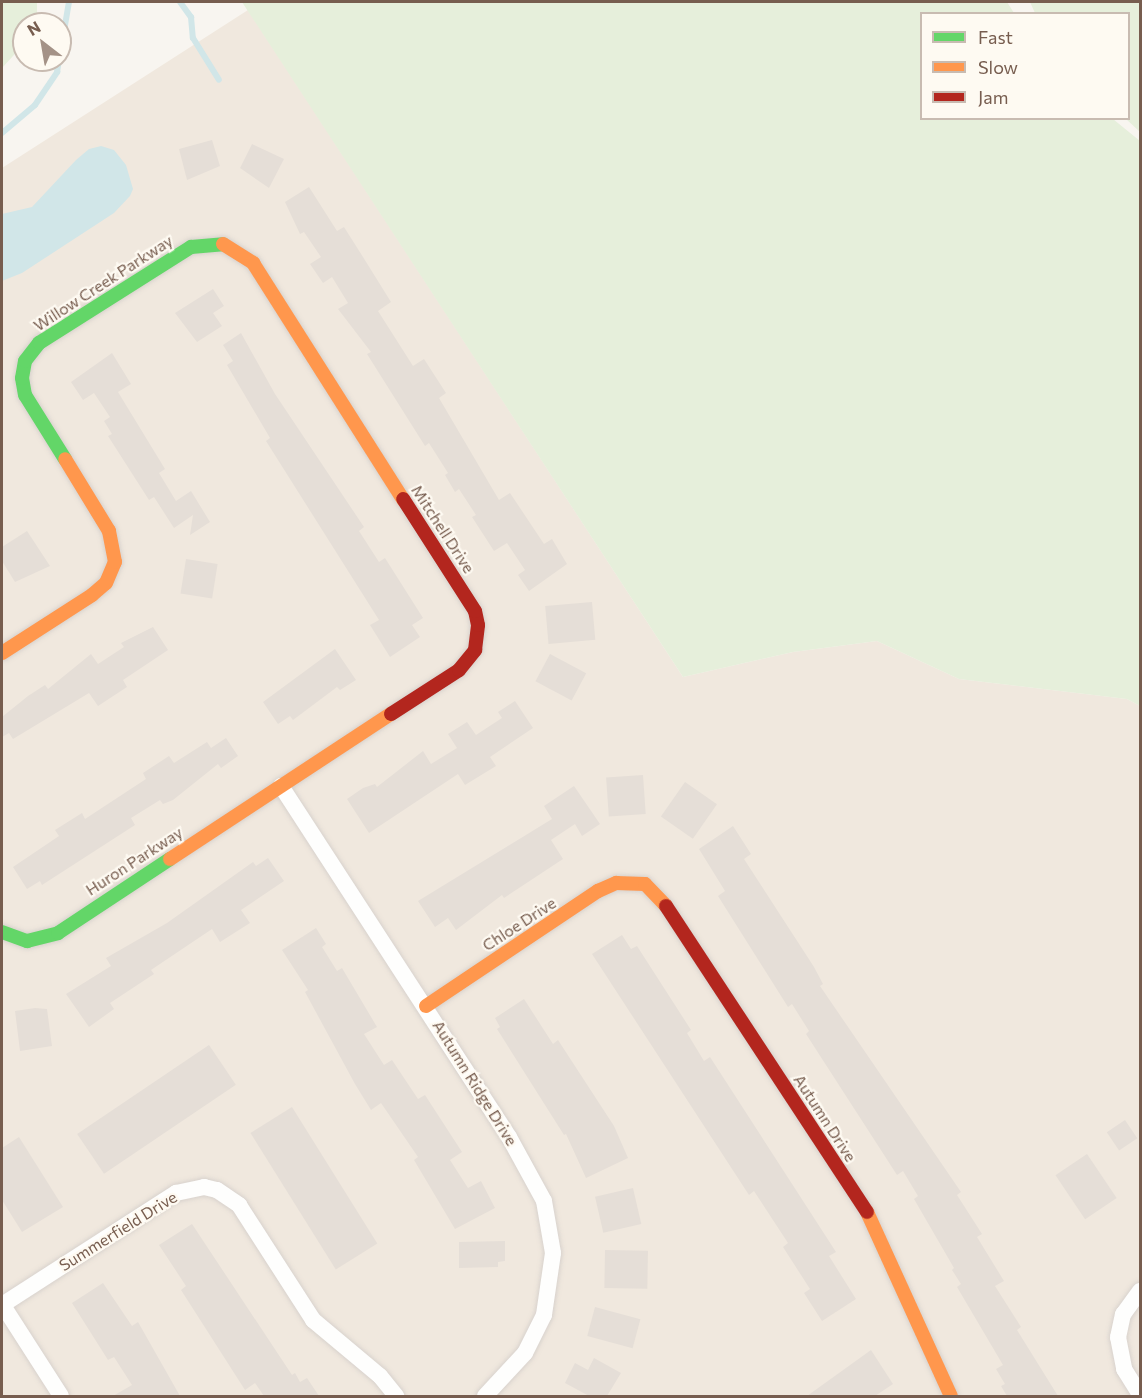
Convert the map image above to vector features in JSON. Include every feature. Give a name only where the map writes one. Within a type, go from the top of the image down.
[{"type":"street","name":"Willow Creek Parkway","points":[[2,653],[92,595],[106,583],[115,562],[109,531],[25,395],[22,378],[25,362],[39,343],[190,246],[222,243]]},
{"type":"street","name":"Mitchell Drive","points":[[222,243],[237,249],[253,263],[470,602],[478,625],[474,650],[459,670],[280,786]]},
{"type":"street","name":"Huron Parkway","points":[[2,932],[27,941],[58,933],[280,786]]},
{"type":"street","name":"Autumn Ridge Drive","points":[[280,786],[426,1006],[526,1164],[544,1201],[552,1235],[552,1273],[544,1315],[525,1353],[485,1396]]},
{"type":"street","name":"Chloe Drive","points":[[426,1006],[598,891],[616,883],[635,881]]},
{"type":"street","name":"Autumn Drive","points":[[635,881],[662,899],[870,1217],[951,1396]]},
{"type":"street","name":"Summerfield Drive","points":[[2,1305],[176,1193],[204,1187],[217,1190],[239,1205],[314,1320],[380,1376],[396,1396]]},
{"type":"street","points":[[1140,1291],[1120,1322],[1118,1348],[1124,1369],[1140,1395]]},
{"type":"street","points":[[2,1305],[7,1326],[61,1396]]},
{"type":"shaded area","points":[[248,10],[683,677],[793,652],[877,641],[959,679],[1127,699],[1140,706],[1140,1396],[2,1396],[2,168]]},
{"type":"shaded area","points":[[101,146],[114,150],[126,165],[133,189],[130,196],[114,213],[22,273],[2,281],[2,214],[32,207],[76,160],[89,149]]},
{"type":"green space","points":[[2,2],[37,2],[37,12],[12,12],[12,57],[2,68]]},
{"type":"green space","points":[[242,2],[1007,2],[1013,12],[920,12],[920,120],[1114,120],[1140,141],[1140,706],[1127,699],[959,679],[877,641],[793,652],[683,677]]},
{"type":"green space","points":[[1030,2],[1140,2],[1140,132],[1127,120],[1130,120],[1130,12],[1035,12]]},
{"type":"building","points":[[212,140],[220,166],[187,180],[179,149]]},
{"type":"building","points":[[252,144],[284,159],[269,188],[240,168]]},
{"type":"building","points":[[309,187],[337,231],[344,227],[391,302],[378,311],[413,366],[424,359],[446,393],[439,398],[499,500],[510,493],[544,544],[552,539],[567,564],[529,591],[518,575],[525,570],[507,543],[494,551],[472,517],[476,515],[459,489],[455,492],[445,475],[448,473],[429,443],[425,446],[367,354],[371,352],[338,309],[348,303],[332,277],[323,283],[310,264],[321,257],[304,232],[300,234],[285,202]]},
{"type":"building","points":[[213,289],[224,306],[213,313],[222,326],[197,342],[175,313]]},
{"type":"building","points":[[241,333],[275,394],[364,527],[359,531],[379,562],[385,558],[423,618],[412,625],[420,637],[390,657],[370,625],[379,620],[266,441],[270,438],[227,365],[233,361],[223,345]]},
{"type":"building","points":[[112,353],[131,384],[118,392],[165,469],[159,473],[176,501],[191,491],[210,522],[190,535],[193,515],[174,528],[154,497],[149,500],[108,436],[112,434],[104,421],[110,417],[94,393],[83,400],[71,382]]},
{"type":"building","points":[[27,531],[50,566],[15,582],[2,561],[2,547]]},
{"type":"building","points":[[186,559],[218,564],[212,599],[181,594]]},
{"type":"building","points":[[592,602],[595,640],[548,644],[545,606]]},
{"type":"building","points":[[153,627],[168,650],[123,680],[127,687],[98,706],[89,693],[13,739],[9,733],[2,737],[2,717],[28,696],[45,685],[48,689],[91,654],[98,664],[124,647],[121,643]]},
{"type":"building","points":[[335,649],[356,680],[340,690],[337,687],[293,720],[290,716],[278,724],[263,702]]},
{"type":"building","points":[[550,654],[586,673],[572,701],[535,681]]},
{"type":"building","points":[[515,701],[533,728],[490,757],[496,766],[465,785],[458,774],[369,833],[347,799],[363,788],[375,784],[377,787],[423,751],[431,764],[457,748],[448,734],[467,722],[476,735],[502,718],[498,712]]},
{"type":"building","points":[[226,738],[238,756],[221,768],[218,764],[173,800],[163,804],[160,800],[131,818],[135,825],[42,885],[40,881],[27,889],[13,867],[59,836],[55,830],[82,813],[85,819],[146,779],[143,773],[169,756],[174,763],[207,742],[211,748]]},
{"type":"building","points":[[643,775],[646,814],[609,816],[606,778]]},
{"type":"building","points":[[685,782],[717,804],[693,839],[661,816]]},
{"type":"building","points":[[574,786],[600,824],[582,836],[575,824],[551,840],[563,859],[504,898],[502,895],[456,930],[448,918],[435,927],[418,901],[552,819],[544,806]]},
{"type":"building","points":[[733,826],[751,854],[744,859],[814,967],[823,984],[820,986],[961,1192],[957,1195],[982,1234],[977,1237],[1004,1281],[995,1286],[1021,1327],[1017,1330],[1058,1396],[1007,1396],[1001,1386],[1005,1384],[996,1369],[1003,1365],[957,1287],[961,1284],[952,1270],[954,1268],[914,1199],[918,1196],[903,1171],[897,1175],[806,1034],[809,1031],[792,1004],[788,1007],[718,896],[725,891],[699,849]]},
{"type":"building","points":[[268,858],[284,881],[241,910],[250,923],[220,942],[212,929],[151,970],[154,974],[110,1003],[114,1009],[89,1027],[66,994],[111,966],[106,958],[167,923],[253,862],[256,866]]},
{"type":"building","points":[[316,928],[326,944],[322,947],[337,971],[342,968],[377,1027],[364,1034],[384,1065],[392,1060],[418,1099],[425,1095],[462,1152],[450,1160],[468,1188],[481,1181],[495,1208],[455,1229],[414,1160],[418,1157],[381,1103],[371,1110],[305,992],[308,990],[282,950]]},
{"type":"building","points":[[622,935],[631,949],[637,946],[691,1030],[687,1033],[704,1061],[710,1057],[836,1252],[829,1256],[856,1299],[822,1321],[804,1293],[810,1289],[783,1247],[788,1243],[754,1191],[749,1195],[592,954]]},
{"type":"building","points":[[524,999],[553,1044],[558,1040],[614,1126],[628,1158],[586,1178],[566,1134],[564,1135],[497,1029],[500,1027],[495,1018]]},
{"type":"building","points":[[47,1009],[52,1046],[20,1051],[15,1011]]},
{"type":"building","points":[[209,1045],[236,1085],[104,1174],[77,1134]]},
{"type":"building","points":[[292,1107],[377,1244],[336,1270],[250,1133]]},
{"type":"building","points":[[1125,1120],[1137,1138],[1119,1151],[1107,1132]]},
{"type":"building","points":[[19,1137],[63,1207],[22,1232],[2,1200],[2,1148]]},
{"type":"building","points":[[1087,1154],[1117,1198],[1085,1219],[1055,1175]]},
{"type":"building","points":[[633,1188],[641,1224],[603,1233],[595,1197]]},
{"type":"building","points":[[192,1224],[292,1375],[295,1373],[300,1382],[307,1378],[319,1396],[264,1396],[255,1383],[245,1390],[181,1290],[186,1286],[159,1245]]},
{"type":"building","points":[[505,1241],[505,1261],[498,1262],[498,1267],[459,1268],[459,1242]]},
{"type":"building","points":[[605,1250],[648,1251],[647,1289],[604,1288]]},
{"type":"building","points":[[103,1283],[132,1326],[138,1322],[180,1396],[113,1396],[132,1385],[114,1357],[108,1360],[72,1303]]},
{"type":"building","points":[[595,1307],[640,1319],[633,1348],[587,1336]]},
{"type":"building","points":[[871,1350],[893,1384],[875,1396],[807,1396]]},
{"type":"building","points":[[594,1358],[621,1373],[607,1396],[589,1396],[565,1383],[575,1363],[588,1370]]},
{"type":"waterway","points":[[2,133],[35,105],[57,72],[69,2]]},
{"type":"waterway","points":[[180,2],[191,17],[193,38],[219,80]]},
{"type":"traffic: fast","points":[[65,459],[25,395],[22,378],[25,361],[39,343],[191,247],[223,244]]},
{"type":"traffic: fast","points":[[2,932],[27,941],[58,933],[170,859]]},
{"type":"traffic: slow","points":[[223,244],[253,263],[403,499]]},
{"type":"traffic: slow","points":[[2,653],[92,595],[106,583],[115,562],[109,531],[65,459]]},
{"type":"traffic: slow","points":[[170,859],[391,714]]},
{"type":"traffic: slow","points":[[426,1006],[598,891],[616,883],[645,884],[666,906]]},
{"type":"traffic: slow","points":[[867,1212],[951,1396]]},
{"type":"traffic: jam","points":[[391,714],[459,670],[475,650],[478,625],[475,611],[403,499]]},
{"type":"traffic: jam","points":[[666,906],[867,1212]]}]
